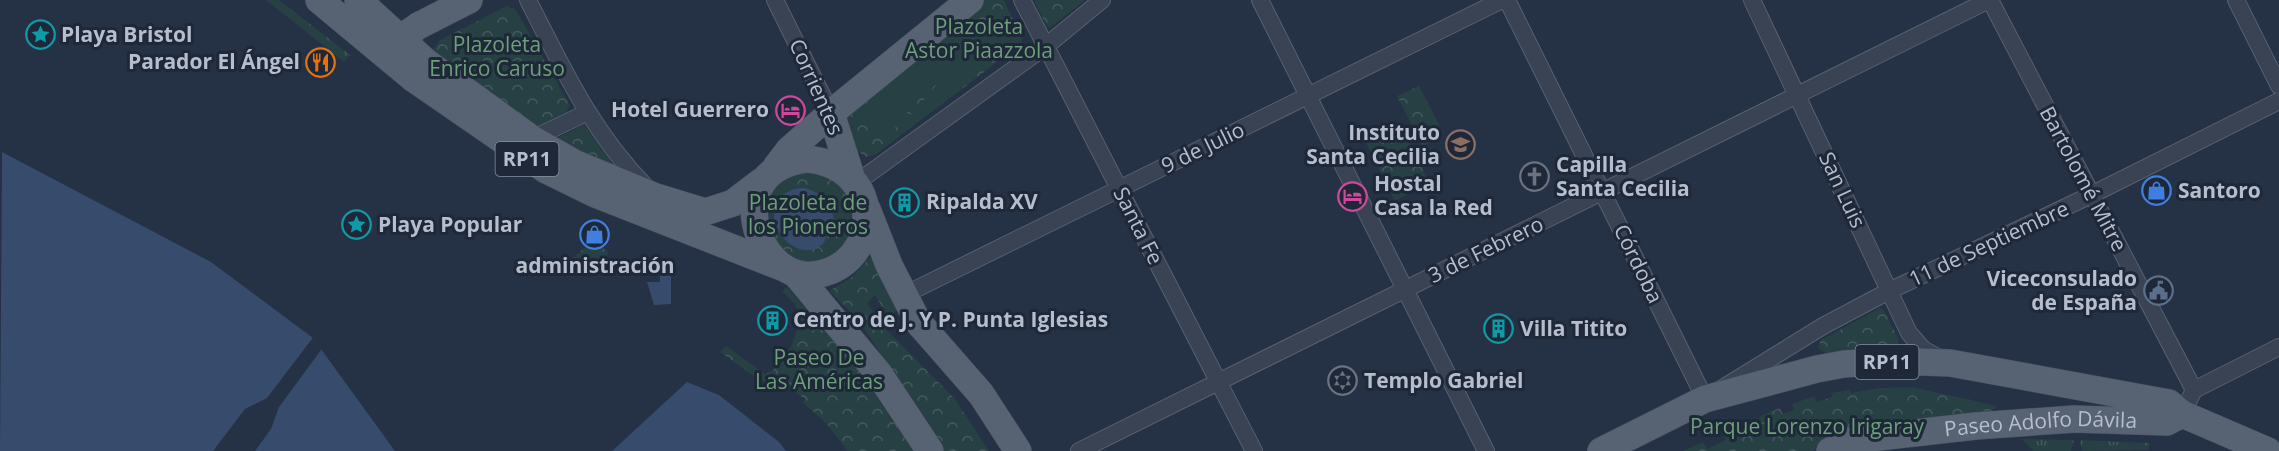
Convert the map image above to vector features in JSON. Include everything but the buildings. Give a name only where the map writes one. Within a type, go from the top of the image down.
[{"type":"main road","name":"RP11","points":[[319,0],[390,46],[524,157],[565,181],[790,271],[807,275],[825,273],[848,258],[862,239],[866,228],[867,208]]},
{"type":"main road","name":"RP11","points":[[358,0],[390,46],[426,62],[532,139],[574,163],[656,197],[696,211],[715,211],[733,203],[768,176],[796,160],[814,160],[831,165],[854,180]]},
{"type":"main road","points":[[390,46],[470,0]]},
{"type":"main road","points":[[768,176],[789,150],[831,113],[970,0]]},
{"type":"main road","name":"Corrientes","points":[[831,113],[854,180]]},
{"type":"main road","name":"RP11","points":[[768,176],[754,205],[756,228],[766,247],[790,271],[879,374],[930,451]]},
{"type":"main road","points":[[854,180],[918,322],[981,394],[1018,451]]},
{"type":"main road","name":"RP11","points":[[1601,451],[1705,399],[1817,369],[1844,364],[1892,361],[1950,363],[2169,404],[2182,414],[2268,451]]},
{"type":"main road","points":[[2035,421],[2046,405],[2047,398],[2036,379]]},
{"type":"main road","name":"Paseo Adolfo Dávila","points":[[1830,451],[1853,440],[2035,421],[2167,422],[2182,414]]},
{"type":"street","points":[[528,0],[586,113],[615,152],[656,197]]},
{"type":"street","name":"Corrientes","points":[[775,0],[831,113]]},
{"type":"street","name":"Santa Fe","points":[[1022,0],[1254,451]]},
{"type":"street","points":[[854,180],[1046,46],[1102,0]]},
{"type":"street","points":[[1260,0],[1486,451]]},
{"type":"street","name":"9 de Julio","points":[[904,295],[1502,0]]},
{"type":"street","name":"Córdoba","points":[[1508,0],[1705,399]]},
{"type":"street","name":"San Luis","points":[[1752,0],[1889,291],[1916,341],[1928,352],[1950,363]]},
{"type":"street","name":"3 de Febrero","points":[[1079,451],[1990,0]]},
{"type":"street","name":"Bartolomé Mitre","points":[[1990,0],[2194,390]]},
{"type":"street","points":[[2236,0],[2279,86]]},
{"type":"street","name":"11 de Septiembre","points":[[1705,399],[1823,326],[1889,291],[2091,195],[2279,101]]},
{"type":"street","points":[[532,139],[586,113]]},
{"type":"street","points":[[2182,414],[2194,390],[2279,347]]},
{"type":"green space","points":[[266,0],[279,0],[350,55],[344,62]]},
{"type":"green space","name":"Plazoleta Astor Piaazzola","points":[[983,0],[1004,0],[1022,39],[1021,44],[875,155],[866,157],[856,150],[843,114]]},
{"type":"green space","points":[[1034,0],[1085,0],[1050,28],[1046,25]]},
{"type":"green space","name":"Plazoleta Enrico Caruso","points":[[507,6],[516,10],[570,106],[566,113],[533,129],[432,51],[440,40]]},
{"type":"green space","points":[[1001,12],[1015,42],[898,130],[945,75],[965,47],[969,49]]},
{"type":"green space","points":[[949,42],[957,49],[887,138],[862,110]]},
{"type":"green space","points":[[1419,86],[1444,134],[1423,146],[1397,96]]},
{"type":"green space","points":[[1400,122],[1429,183],[1395,201],[1365,141]]},
{"type":"green space","name":"Plazoleta Enrico Caruso","points":[[584,125],[618,171],[555,139]]},
{"type":"green space","name":"Plazoleta de los Pioneros","points":[[817,169],[849,192],[854,223],[846,242],[832,257],[813,263],[786,257],[761,219],[774,181]]},
{"type":"green space","points":[[591,242],[608,251],[605,274],[581,269],[572,259]]},
{"type":"green space","points":[[871,256],[899,309],[888,317],[875,295],[867,303],[886,329],[955,399],[989,451],[942,451],[868,334],[855,316],[829,291],[852,277]]},
{"type":"green space","name":"Paseo De Las Américas","points":[[787,287],[863,372],[920,451],[848,451],[825,422],[803,403],[805,399],[773,377],[767,385],[720,352],[726,346],[765,374],[772,371],[791,347],[797,326],[797,309],[782,291]]},
{"type":"green space","points":[[1880,308],[1884,311],[1899,340],[1897,347],[1827,354],[1818,348],[1821,340]]},
{"type":"green space","name":"Parque Lorenzo Irigaray","points":[[1912,387],[1997,406],[1989,413],[1826,440],[1813,451],[1683,451],[1703,442],[1707,449],[1726,440],[1723,433],[1744,424],[1747,430],[1761,423],[1759,417],[1780,408],[1783,414],[1794,410],[1792,404],[1814,396],[1817,402],[1832,397],[1831,393],[1850,390],[1851,393],[1879,388]]},
{"type":"green space","points":[[2022,439],[2074,440],[2071,451],[2033,451]]},
{"type":"green space","points":[[2080,440],[2149,443],[2149,450],[2082,451]]},
{"type":"water","points":[[2,152],[211,262],[313,338],[395,451],[0,451]]},
{"type":"water","points":[[805,188],[817,193],[825,200],[829,205],[834,222],[831,223],[824,243],[809,250],[787,242],[774,220],[776,207],[782,196],[792,190]]},
{"type":"water","points":[[660,275],[671,275],[671,304],[654,305],[647,282],[660,282]]},
{"type":"water","points":[[687,382],[719,395],[779,442],[786,451],[612,451]]},
{"type":"pier","points":[[315,335],[324,346],[279,407],[271,429],[255,451],[213,451],[245,409],[267,398]]},
{"type":"place","name":"Playa Bristol","points":[[40,35]]},
{"type":"place","name":"Parador El Ángel","points":[[321,62]]},
{"type":"place","name":"Hotel Guerrero","points":[[790,110]]},
{"type":"place","name":"Instituto Santa Cecilia","points":[[1461,145]]},
{"type":"place","name":"Capilla Santa Cecilia","points":[[1535,177]]},
{"type":"place","name":"Santoro","points":[[2157,191]]},
{"type":"place","name":"Hostal Casa la Red","points":[[1353,196]]},
{"type":"place","name":"Ripalda XV","points":[[905,202]]},
{"type":"place","name":"Playa Popular","points":[[357,225]]},
{"type":"place","name":"administración","points":[[595,235]]},
{"type":"place","name":"Viceconsulado de España","points":[[2158,291]]},
{"type":"place","name":"Centro de J. Y P. Punta Iglesias","points":[[772,320]]},
{"type":"place","name":"Villa Titito","points":[[1499,329]]},
{"type":"place","name":"Templo Gabriel","points":[[1343,381]]}]
